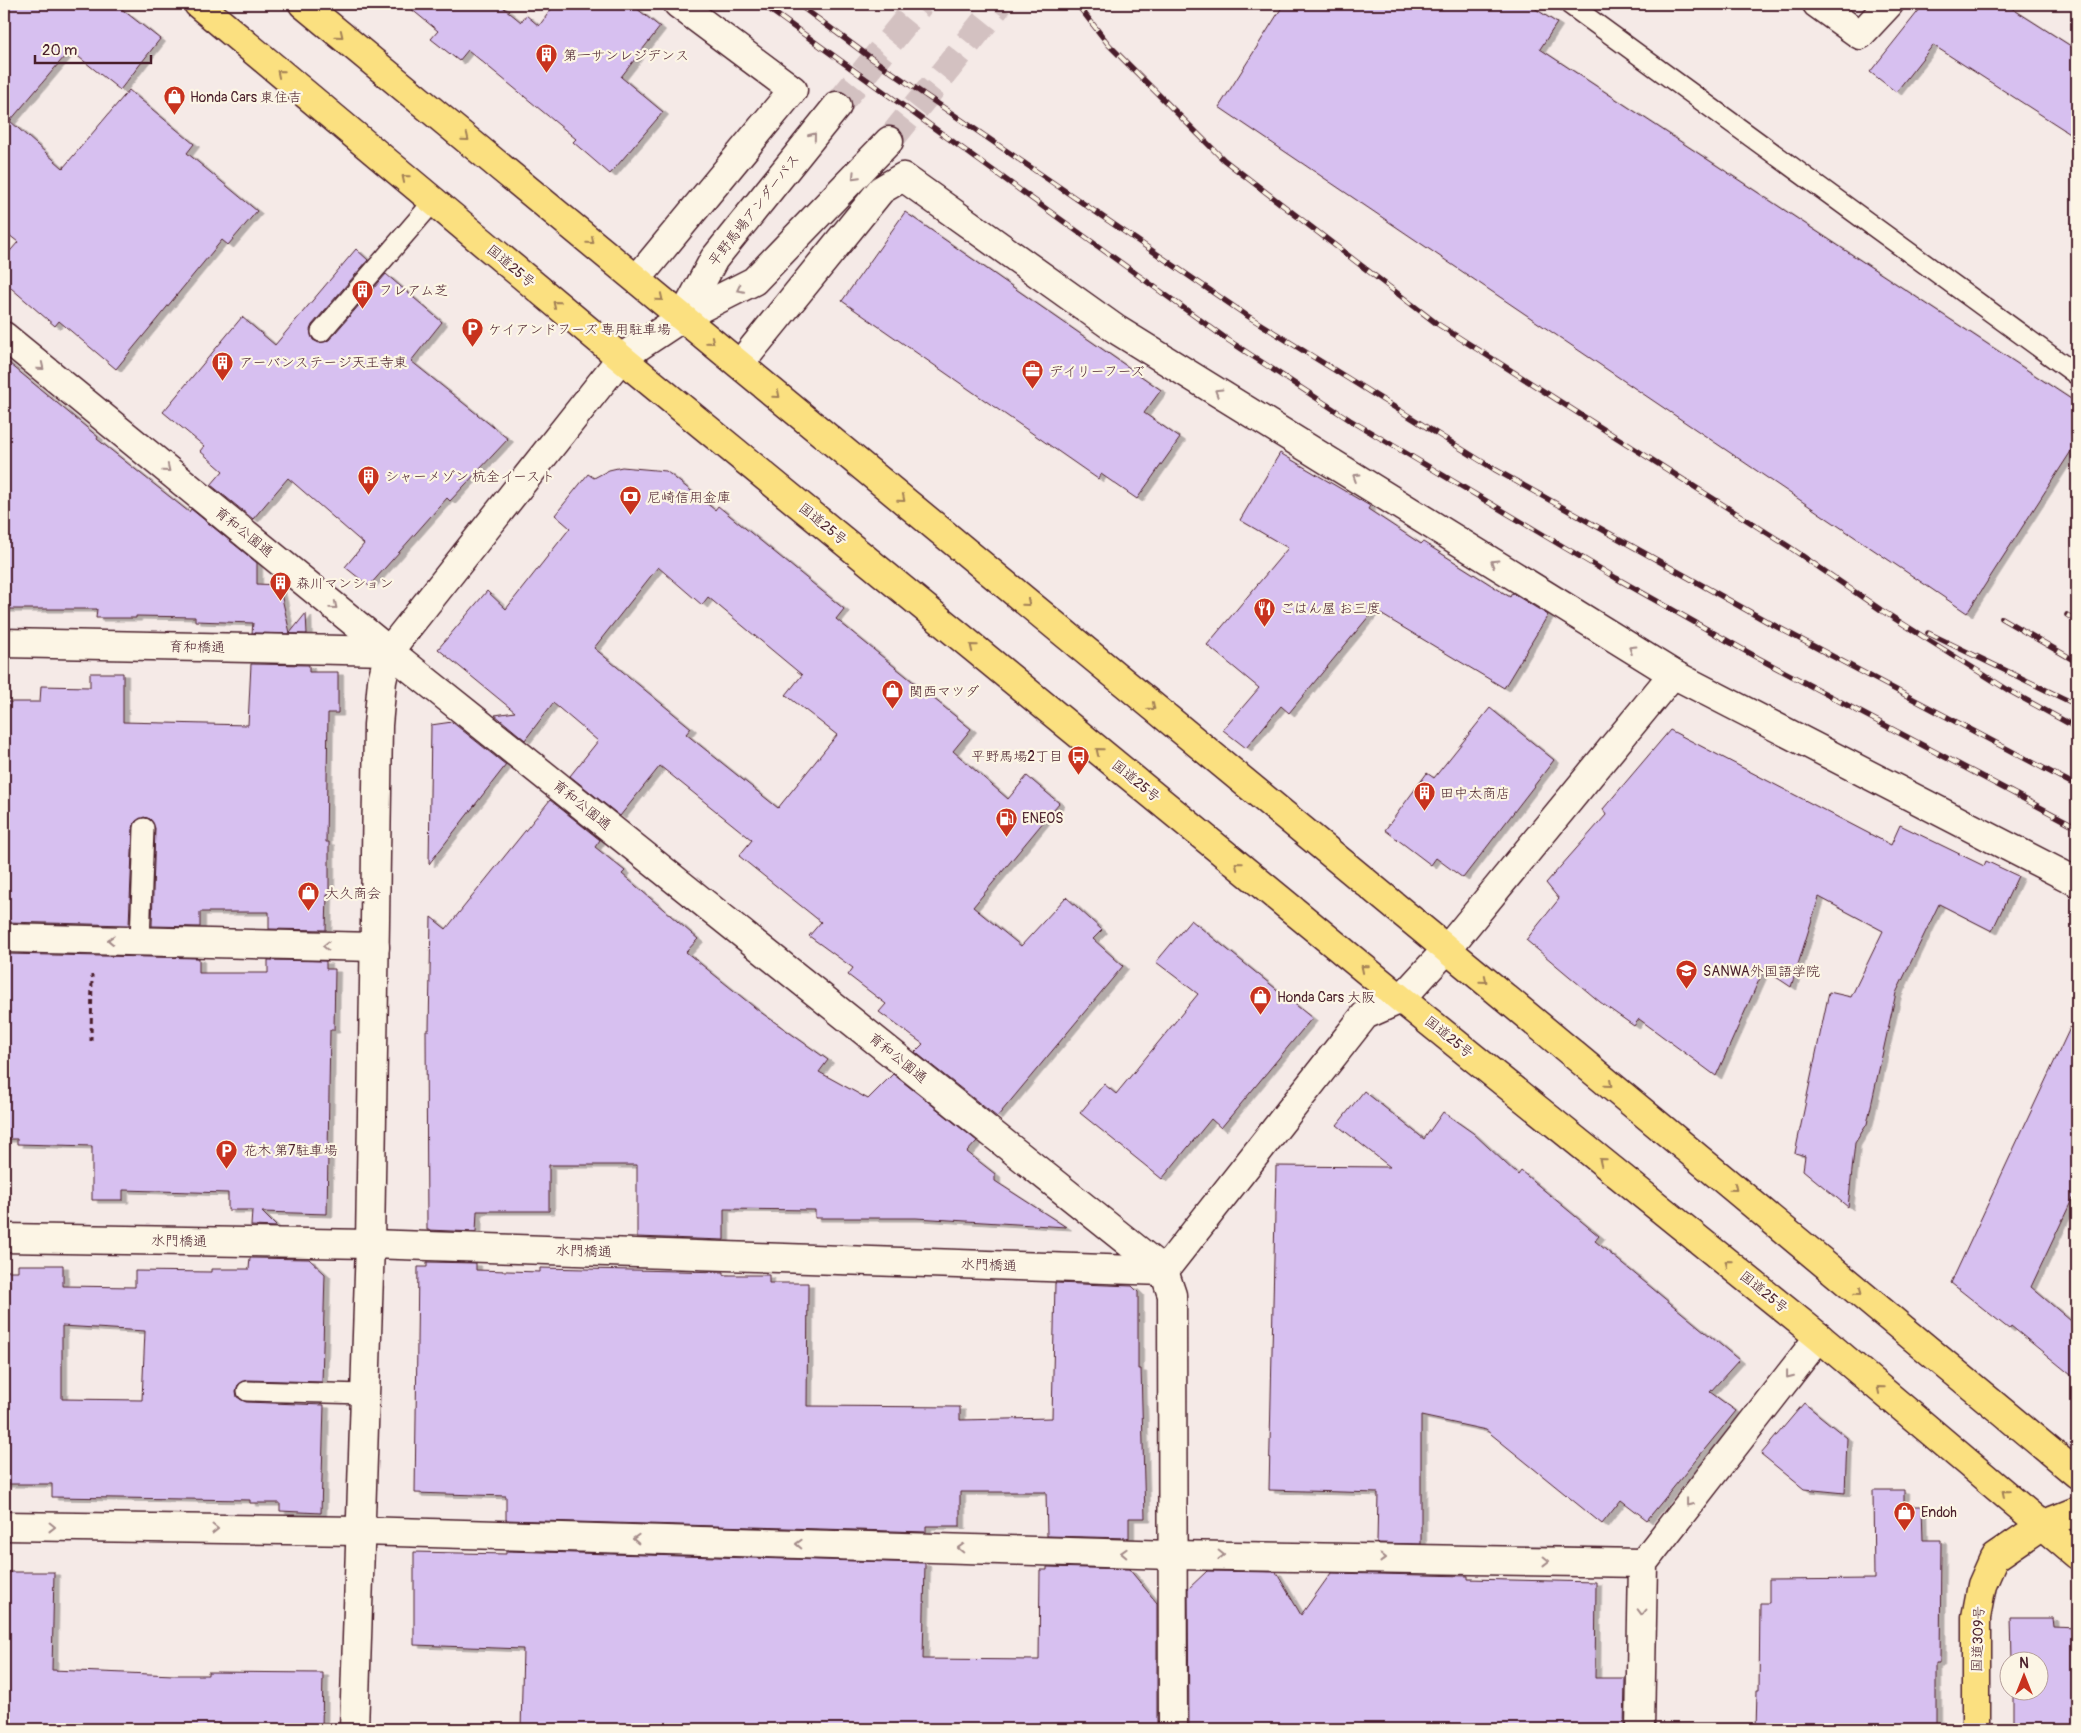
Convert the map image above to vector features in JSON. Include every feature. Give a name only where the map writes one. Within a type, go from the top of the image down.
[{"type":"highway","name":"国道25号","points":[[198,4],[620,358],[1401,999],[1818,1336],[2077,1555]]},
{"type":"highway","points":[[303,4],[740,364],[2077,1474]]},
{"type":"highway","name":"国道309号","points":[[1976,1729],[1976,1617],[1982,1585],[1994,1558],[2042,1525],[2077,1510]]},
{"type":"street","points":[[636,279],[793,90],[678,4]]},
{"type":"street","points":[[1817,4],[1860,35],[1889,4]]},
{"type":"street","name":"平野馬場アンダーパス","points":[[683,317],[714,260],[837,106]]},
{"type":"street","points":[[354,1729],[370,1244],[378,725],[382,681],[389,651],[620,358],[683,317],[754,281],[889,140]]},
{"type":"street","points":[[740,364],[881,190],[903,177],[1117,330],[1674,674],[2077,882]]},
{"type":"street","name":"育和公園通","points":[[4,336],[389,651],[1164,1271]]},
{"type":"street","name":"育和橋通","points":[[4,643],[389,651]]},
{"type":"street","points":[[1173,1729],[1172,1295],[1164,1271],[1365,1015],[1401,999],[1446,950],[1674,674]]},
{"type":"street","points":[[4,938],[375,947]]},
{"type":"street","name":"水門橋通","points":[[4,1238],[370,1244],[1164,1271]]},
{"type":"street","points":[[1640,1729],[1643,1563],[1818,1336]]},
{"type":"street","points":[[4,1526],[361,1531],[1172,1554],[1643,1563]]},
{"type":"lane","points":[[1568,4],[2077,375]]},
{"type":"lane","points":[[321,332],[434,202]]},
{"type":"lane","points":[[140,941],[144,828]]},
{"type":"lane","points":[[248,1390],[366,1394]]},
{"type":"path","points":[[91,1041],[93,940]]},
{"type":"building","points":[[4,4],[115,4],[160,39],[120,90],[70,50],[10,121],[63,168],[129,90],[194,144],[187,153],[257,211],[228,245],[222,240],[116,369],[59,321],[55,326],[4,282],[4,258],[18,242],[4,231]]},
{"type":"building","points":[[405,4],[499,4],[521,22],[526,15],[539,26],[555,4],[631,4],[660,27],[621,77],[663,112],[610,174],[573,142],[576,139],[468,50],[459,61],[431,39],[438,31]]},
{"type":"building","points":[[1284,4],[1528,4],[1557,23],[1540,49],[2077,403],[2077,442],[1967,613],[1219,107]]},
{"type":"building","points":[[1924,4],[2005,4],[2077,50],[2077,138],[1933,45],[1896,92],[1870,72]]},
{"type":"building","points":[[905,212],[1161,390],[1144,413],[1180,438],[1137,499],[1101,474],[1098,479],[842,301]]},
{"type":"building","points":[[356,249],[368,260],[312,325],[310,330],[313,340],[319,343],[329,340],[386,274],[442,322],[411,361],[508,439],[450,501],[447,498],[369,586],[345,567],[364,544],[288,478],[253,519],[211,485],[223,471],[200,451],[204,446],[163,412],[242,317],[275,345]]},
{"type":"building","points":[[4,359],[98,437],[97,439],[189,512],[191,509],[257,563],[257,584],[279,585],[290,633],[306,613],[307,634],[252,633],[253,623],[195,621],[195,617],[136,616],[136,618],[96,618],[97,609],[4,609]]},
{"type":"building","points":[[1280,453],[1370,506],[1368,509],[1421,544],[1423,542],[1510,597],[1512,593],[1548,615],[1504,688],[1374,610],[1289,713],[1281,706],[1246,748],[1223,730],[1259,688],[1207,645],[1288,548],[1240,520]]},
{"type":"building","points":[[622,467],[666,471],[715,510],[718,506],[844,609],[836,619],[971,729],[953,751],[1008,799],[1027,776],[1059,803],[973,907],[1021,946],[1066,897],[1102,930],[1093,939],[1123,966],[997,1117],[915,1052],[923,1044],[879,1012],[886,1004],[848,975],[853,968],[809,936],[821,922],[739,856],[752,840],[660,766],[620,816],[570,776],[598,741],[553,703],[525,740],[495,715],[515,712],[438,649],[487,591],[506,609],[570,528],[555,515],[588,474],[594,478],[609,470]],"holes":[[[658,567],[702,605],[708,597],[802,675],[786,695],[837,735],[778,808],[686,734],[691,728],[594,648]]]},
{"type":"building","points":[[251,664],[309,665],[309,672],[338,672],[338,713],[328,713],[326,842],[329,842],[329,895],[327,895],[326,930],[269,929],[269,912],[200,912],[200,927],[152,926],[155,828],[150,819],[144,817],[135,822],[133,828],[129,925],[5,922],[4,702],[40,702],[41,686],[90,687],[90,673],[123,673],[123,722],[248,725]]},
{"type":"building","points":[[1490,708],[1554,760],[1463,878],[1436,858],[1431,865],[1385,830],[1427,773],[1434,778]]},
{"type":"building","points":[[452,722],[506,765],[429,864],[431,725]]},
{"type":"building","points":[[1670,730],[1891,845],[1900,825],[1984,866],[1986,861],[2018,876],[1992,931],[1939,904],[1896,993],[1867,1124],[1855,1143],[1848,1207],[1803,1170],[1805,1156],[1795,1153],[1829,992],[1851,997],[1883,931],[1819,897],[1791,987],[1764,969],[1716,1076],[1639,1019],[1634,1026],[1600,1002],[1526,940],[1559,899],[1546,883],[1606,815],[1603,809]]},
{"type":"building","points":[[550,800],[600,840],[595,847],[625,871],[622,874],[698,939],[686,952],[759,1011],[828,1060],[819,1072],[868,1099],[893,1074],[977,1141],[967,1152],[995,1174],[995,1181],[1066,1227],[916,1218],[815,1218],[815,1210],[724,1209],[724,1240],[637,1237],[637,1165],[549,1165],[549,1211],[477,1211],[476,1232],[427,1230],[426,1030],[429,1030],[431,917],[446,929]]},
{"type":"building","points":[[1191,920],[1312,1018],[1221,1128],[1211,1119],[1162,1179],[1080,1113],[1104,1084],[1116,1094],[1198,994],[1156,962]]},
{"type":"building","points":[[5,954],[199,958],[199,973],[268,973],[268,960],[326,961],[326,969],[335,969],[334,1030],[330,1030],[327,1214],[262,1212],[277,1227],[251,1226],[252,1210],[228,1210],[228,1193],[123,1190],[123,1200],[92,1200],[92,1146],[17,1144],[17,1139],[4,1139]]},
{"type":"building","points":[[2077,1013],[2077,1189],[2031,1287],[2077,1326],[2077,1380],[2011,1326],[2009,1329],[1951,1283]]},
{"type":"building","points":[[1364,1091],[1424,1139],[1443,1112],[1473,1133],[1518,1175],[1521,1171],[1599,1236],[1595,1241],[1739,1360],[1710,1392],[1736,1411],[1647,1520],[1621,1500],[1602,1524],[1486,1430],[1421,1416],[1421,1544],[1377,1543],[1378,1493],[1269,1490],[1276,1166],[1390,1167],[1337,1125]]},
{"type":"building","points":[[250,1258],[309,1259],[325,1274],[322,1382],[247,1380],[238,1385],[236,1391],[237,1397],[246,1402],[324,1405],[321,1513],[280,1511],[280,1503],[250,1503],[250,1500],[52,1497],[52,1484],[4,1484],[4,1271],[18,1271],[18,1265],[63,1265],[63,1286],[135,1287],[135,1271],[211,1272],[211,1269],[249,1269]],"holes":[[[62,1326],[145,1331],[142,1400],[62,1399]]]},
{"type":"building","points":[[427,1262],[476,1263],[476,1270],[540,1272],[540,1268],[724,1272],[724,1275],[769,1275],[769,1283],[808,1283],[807,1406],[960,1407],[960,1420],[1052,1418],[1055,1283],[1132,1286],[1138,1292],[1138,1369],[1141,1369],[1145,1518],[1129,1518],[1129,1538],[1047,1536],[1046,1492],[960,1492],[960,1526],[926,1526],[926,1532],[506,1520],[506,1496],[415,1493],[418,1267],[427,1267]]},
{"type":"building","points":[[1804,1403],[1847,1438],[1845,1493],[1804,1489],[1761,1454]]},
{"type":"building","points":[[1873,1490],[1904,1490],[1904,1506],[1922,1506],[1923,1540],[1941,1540],[1940,1664],[1936,1664],[1936,1729],[1873,1729],[1873,1726],[1805,1726],[1805,1729],[1756,1729],[1757,1690],[1759,1690],[1760,1603],[1769,1603],[1769,1580],[1874,1579]]},
{"type":"building","points":[[506,1551],[925,1563],[923,1659],[1039,1660],[1040,1570],[1047,1570],[1047,1567],[1129,1569],[1157,1603],[1157,1729],[521,1729],[523,1649],[414,1645],[414,1552],[506,1554]]},
{"type":"building","points":[[1207,1571],[1276,1572],[1301,1615],[1331,1573],[1468,1576],[1468,1579],[1596,1582],[1595,1678],[1625,1678],[1624,1729],[1189,1729],[1188,1589]]},
{"type":"building","points":[[8,1572],[54,1572],[52,1670],[174,1675],[208,1675],[208,1672],[323,1673],[322,1729],[4,1729],[4,1670],[7,1670]]},
{"type":"building","points":[[2011,1618],[2053,1618],[2054,1627],[2076,1628],[2077,1729],[2013,1729],[2013,1700],[2048,1700],[2048,1650],[2012,1650]]},
{"type":"tunnel","points":[[837,106],[920,4]]},
{"type":"tunnel","points":[[889,141],[999,4]]},
{"type":"railway","points":[[762,4],[1228,340],[1350,420],[1616,578],[1758,658],[2077,827]]},
{"type":"railway","points":[[798,4],[871,58],[1246,315],[1494,469],[1768,622],[2077,786]]},
{"type":"railway","points":[[1077,4],[1109,45],[1224,160],[1436,323],[1788,546],[1881,610],[2008,690],[2077,728]]},
{"type":"railway","points":[[2067,615],[2077,621]]},
{"type":"railway","points":[[2001,618],[2077,662]]},
{"type":"railway","points":[[1928,633],[2077,705]]},
{"type":"place","name":"第一サンレジデンス","points":[[547,74]]},
{"type":"place","name":"Honda Cars 東住吉","points":[[174,116]]},
{"type":"place","name":"フレアム芝","points":[[363,309]]},
{"type":"place","name":"ケイアンドフーズ 専用駐車場","points":[[472,348]]},
{"type":"place","name":"アーバンステージ天王寺東","points":[[223,381]]},
{"type":"place","name":"デイリーフーズ","points":[[1033,390]]},
{"type":"place","name":"シャーメゾン 杭全イースト","points":[[369,495]]},
{"type":"place","name":"尼崎信用金庫","points":[[631,516]]},
{"type":"place","name":"森川マンション","points":[[280,602]]},
{"type":"place","name":"ごはん屋 お三度","points":[[1264,627]]},
{"type":"place","name":"関西マツダ","points":[[893,710]]},
{"type":"place","name":"平野馬場2丁目","points":[[1079,775]]},
{"type":"place","name":"田中太商店","points":[[1424,812]]},
{"type":"place","name":"ENEOS","points":[[1006,837]]},
{"type":"place","name":"大久商会","points":[[309,912]]},
{"type":"place","name":"SANWA外国語学院","points":[[1687,990]]},
{"type":"place","name":"Honda Cars 大阪","points":[[1261,1016]]},
{"type":"place","name":"花木 第7駐車場","points":[[227,1169]]},
{"type":"place","name":"Endoh","points":[[1905,1531]]}]
